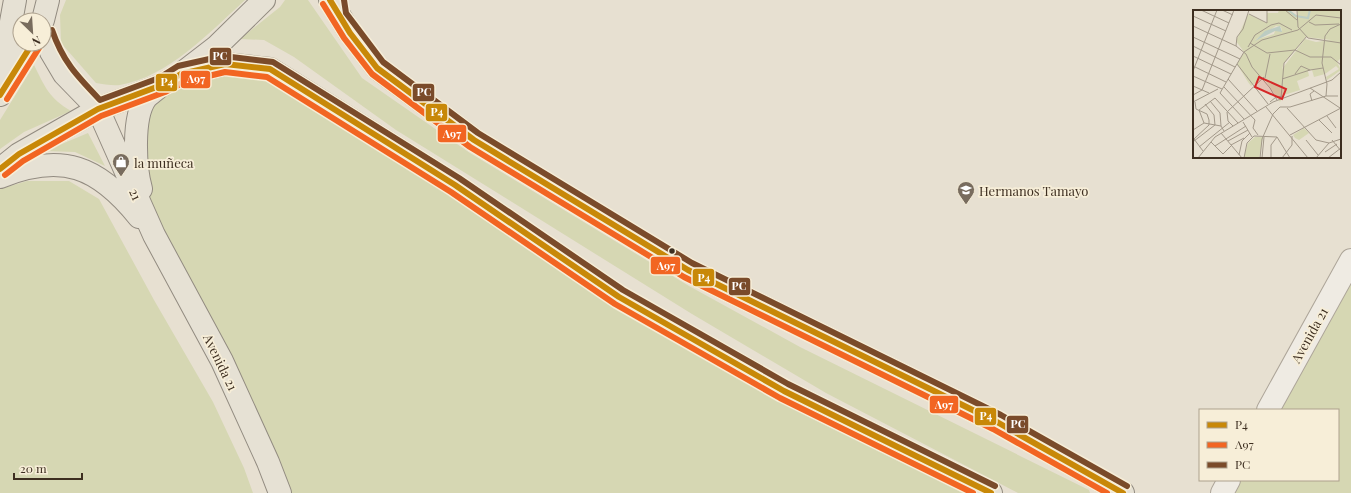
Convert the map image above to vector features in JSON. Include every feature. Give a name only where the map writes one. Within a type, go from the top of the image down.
[{"type":"main road","points":[[0,66],[7,44],[15,0]]},
{"type":"main road","points":[[45,12],[48,0]]},
{"type":"main road","points":[[154,235],[139,181],[136,125],[146,99],[162,85],[180,74],[216,47],[264,0]]},
{"type":"main road","points":[[335,5],[377,68],[487,148],[688,270],[996,422],[1124,493]]},
{"type":"main road","points":[[0,95],[27,52]]},
{"type":"main road","name":"21","points":[[51,52],[64,74],[98,110],[154,235]]},
{"type":"main road","points":[[180,74],[225,64],[270,69],[455,185],[619,296],[784,391],[991,493]]},
{"type":"main road","points":[[0,169],[19,154],[98,110],[162,85]]},
{"type":"main road","points":[[0,177],[29,167],[50,164],[91,173],[111,186],[154,235]]},
{"type":"main road","name":"Avenida 21","points":[[154,235],[222,361],[268,462],[280,493]]},
{"type":"street","name":"Avenida 21","points":[[1269,409],[1351,260]]},
{"type":"street","points":[[1222,493],[1228,481]]},
{"type":"green space","points":[[66,0],[245,0],[203,39],[171,63],[155,73],[138,80],[120,85],[114,85],[96,83],[61,43],[60,15]]},
{"type":"green space","points":[[285,0],[308,0],[362,78],[470,153],[689,286],[800,347],[1089,490],[1090,493],[1018,493],[826,393],[692,314],[396,130],[294,57],[264,40],[240,39],[280,7]]},
{"type":"green space","points":[[34,65],[48,91],[57,101],[71,111],[24,132],[0,149],[0,120]]},
{"type":"green space","points":[[270,69],[619,297],[991,493],[280,493],[139,181],[146,99],[181,74]]},
{"type":"green space","points":[[88,133],[105,166],[75,152],[45,151]]},
{"type":"green space","points":[[27,181],[69,181],[99,199],[154,300],[213,402],[244,468],[253,493],[0,493],[0,189]]},
{"type":"green space","points":[[1351,260],[1351,493],[1222,493],[1228,481],[1339,481],[1339,409],[1269,409]]},
{"type":"transit line","name":"P4","points":[[330,0],[350,33],[377,68],[474,140],[688,270],[997,422],[1123,493]]},
{"type":"transit line","name":"PC","points":[[344,0],[346,13],[383,62],[478,133],[692,263],[1001,415],[1127,486]]},
{"type":"transit line","name":"A97","points":[[323,4],[344,38],[372,74],[470,147],[684,277],[993,429],[1107,493]]},
{"type":"transit line","name":"PC","points":[[52,30],[66,60],[100,100],[159,78],[178,66],[223,56],[273,62],[459,178],[623,290],[788,384],[995,486]]},
{"type":"transit line","name":"P4","points":[[0,95],[27,52]]},
{"type":"transit line","name":"A97","points":[[7,99],[36,52]]},
{"type":"transit line","name":"P4","points":[[0,169],[19,154],[98,109],[162,85],[181,74],[225,64],[270,69],[455,185],[619,297],[784,391],[991,493]]},
{"type":"transit line","name":"A97","points":[[5,175],[23,161],[101,116],[165,92],[184,82],[225,72],[267,77],[451,192],[615,304],[780,398],[973,493]]},
{"type":"place","name":"la muñeca","points":[[121,177]]},
{"type":"place","name":"Hermanos Tamayo","points":[[966,205]]}]
